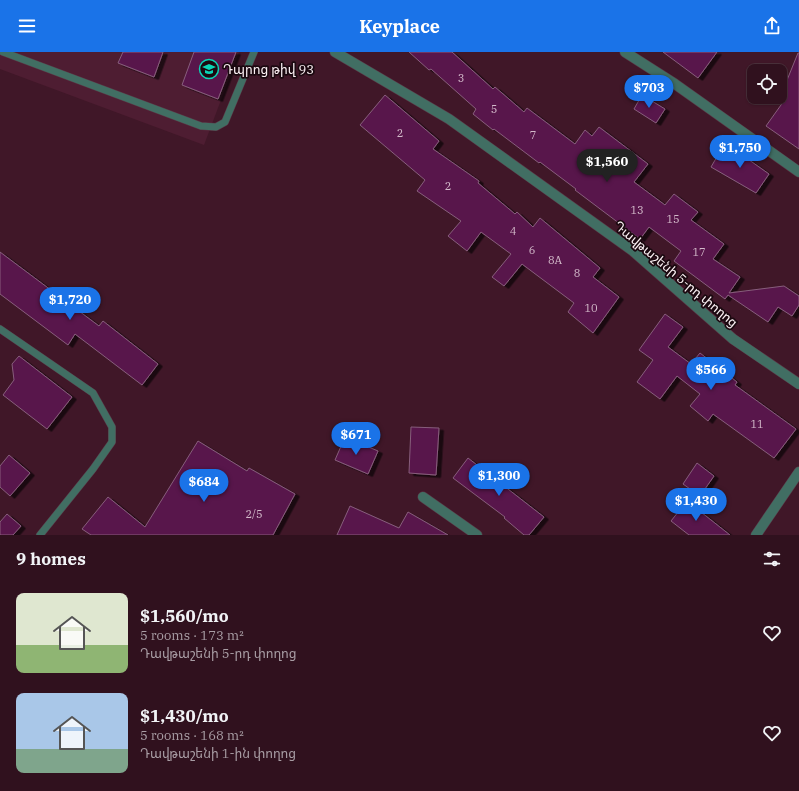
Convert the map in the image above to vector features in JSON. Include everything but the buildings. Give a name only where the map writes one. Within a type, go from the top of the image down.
[{"type":"street","name":"Դավթաշենի 5-րդ փողոց","points":[[336,52],[455,123],[633,251],[733,339],[799,384]]},
{"type":"street","points":[[625,52],[675,84],[799,172]]},
{"type":"street","points":[[756,535],[799,472]]},
{"type":"street","points":[[422,497],[478,535]]},
{"type":"lane","points":[[3,52],[201,126],[216,127],[225,122],[254,52]]},
{"type":"lane","points":[[0,329],[93,393],[112,427],[112,442],[84,481],[40,535]]},
{"type":"shaded area","points":[[0,52],[239,52],[204,145],[0,69]]},
{"type":"place","name":"Դպրոց թիվ 93","points":[[209,69]]}]
